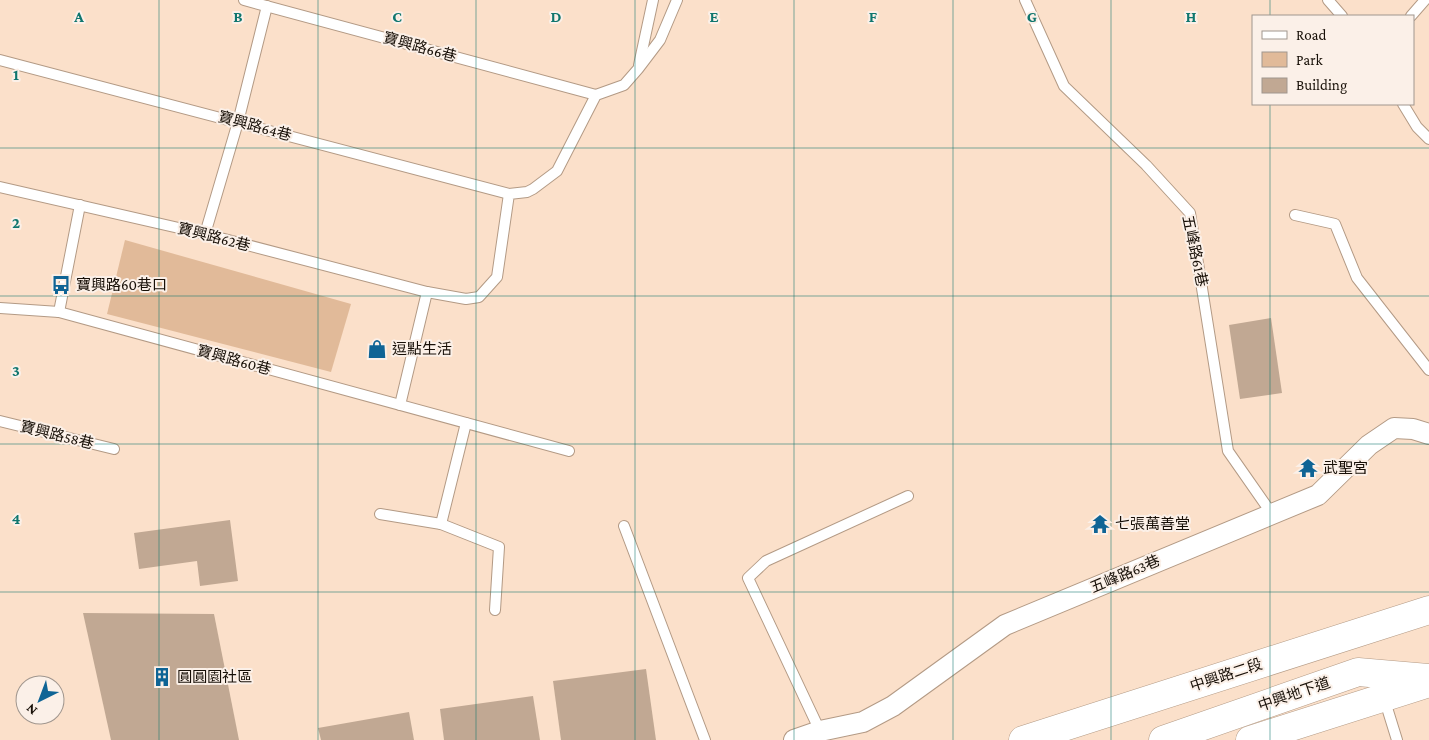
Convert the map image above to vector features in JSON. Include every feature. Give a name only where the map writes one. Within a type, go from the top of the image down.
[{"type":"street","name":"五峰路63巷","points":[[794,740],[820,731],[864,722],[893,706],[1006,625],[1318,495],[1369,445],[1394,428],[1413,428],[1429,434]]},
{"type":"street","name":"中興路二段","points":[[1023,740],[1429,610]]},
{"type":"street","name":"中興地下道","points":[[1163,740],[1358,672],[1429,678]]},
{"type":"street","points":[[1250,740],[1429,683]]},
{"type":"lane","name":"寶興路66巷","points":[[244,0],[596,95]]},
{"type":"lane","points":[[638,69],[653,0]]},
{"type":"lane","points":[[510,194],[527,192],[557,171],[596,95],[624,84],[638,69],[660,40],[677,0]]},
{"type":"lane","name":"五峰路61巷","points":[[1025,0],[1064,86],[1146,166],[1190,213],[1228,451],[1272,514]]},
{"type":"lane","points":[[1328,0],[1341,15]]},
{"type":"lane","points":[[1412,15],[1425,0]]},
{"type":"lane","points":[[205,234],[238,122],[267,6]]},
{"type":"lane","name":"寶興路64巷","points":[[0,60],[510,194]]},
{"type":"lane","points":[[1404,105],[1417,127],[1429,139]]},
{"type":"lane","name":"寶興路62巷","points":[[0,186],[205,234],[427,292],[466,299],[479,297],[498,277],[510,194]]},
{"type":"lane","points":[[59,312],[80,206]]},
{"type":"lane","points":[[1295,215],[1335,224],[1357,278],[1429,370]]},
{"type":"lane","points":[[400,405],[427,292]]},
{"type":"lane","name":"寶興路60巷","points":[[0,308],[59,312],[569,451]]},
{"type":"lane","name":"寶興路58巷","points":[[0,421],[114,449]]},
{"type":"lane","points":[[441,524],[466,423]]},
{"type":"lane","points":[[820,731],[748,578],[766,561],[908,496]]},
{"type":"lane","points":[[380,514],[441,524],[499,548],[495,610]]},
{"type":"lane","points":[[624,526],[704,740]]},
{"type":"lane","points":[[1383,698],[1397,740]]},
{"type":"green space","points":[[125,240],[351,304],[331,372],[107,314]]},
{"type":"building","points":[[1271,318],[1282,393],[1240,399],[1229,325]]},
{"type":"building","points":[[230,520],[238,581],[200,586],[197,561],[139,569],[134,533]]},
{"type":"building","name":"圓圓園社區","points":[[83,613],[214,614],[239,740],[111,740]]},
{"type":"building","points":[[646,669],[656,740],[561,740],[553,681]]},
{"type":"building","points":[[533,696],[540,740],[444,740],[440,709]]},
{"type":"building","points":[[409,712],[414,740],[321,740],[318,728]]},
{"type":"place","name":"寶興路60巷口","points":[[61,285]]},
{"type":"place","name":"逗點生活","points":[[377,349]]},
{"type":"place","name":"武聖宮","points":[[1308,468]]},
{"type":"place","name":"七張萬善堂","points":[[1100,524]]},
{"type":"place","name":"圓圓園社區","points":[[162,677]]}]
